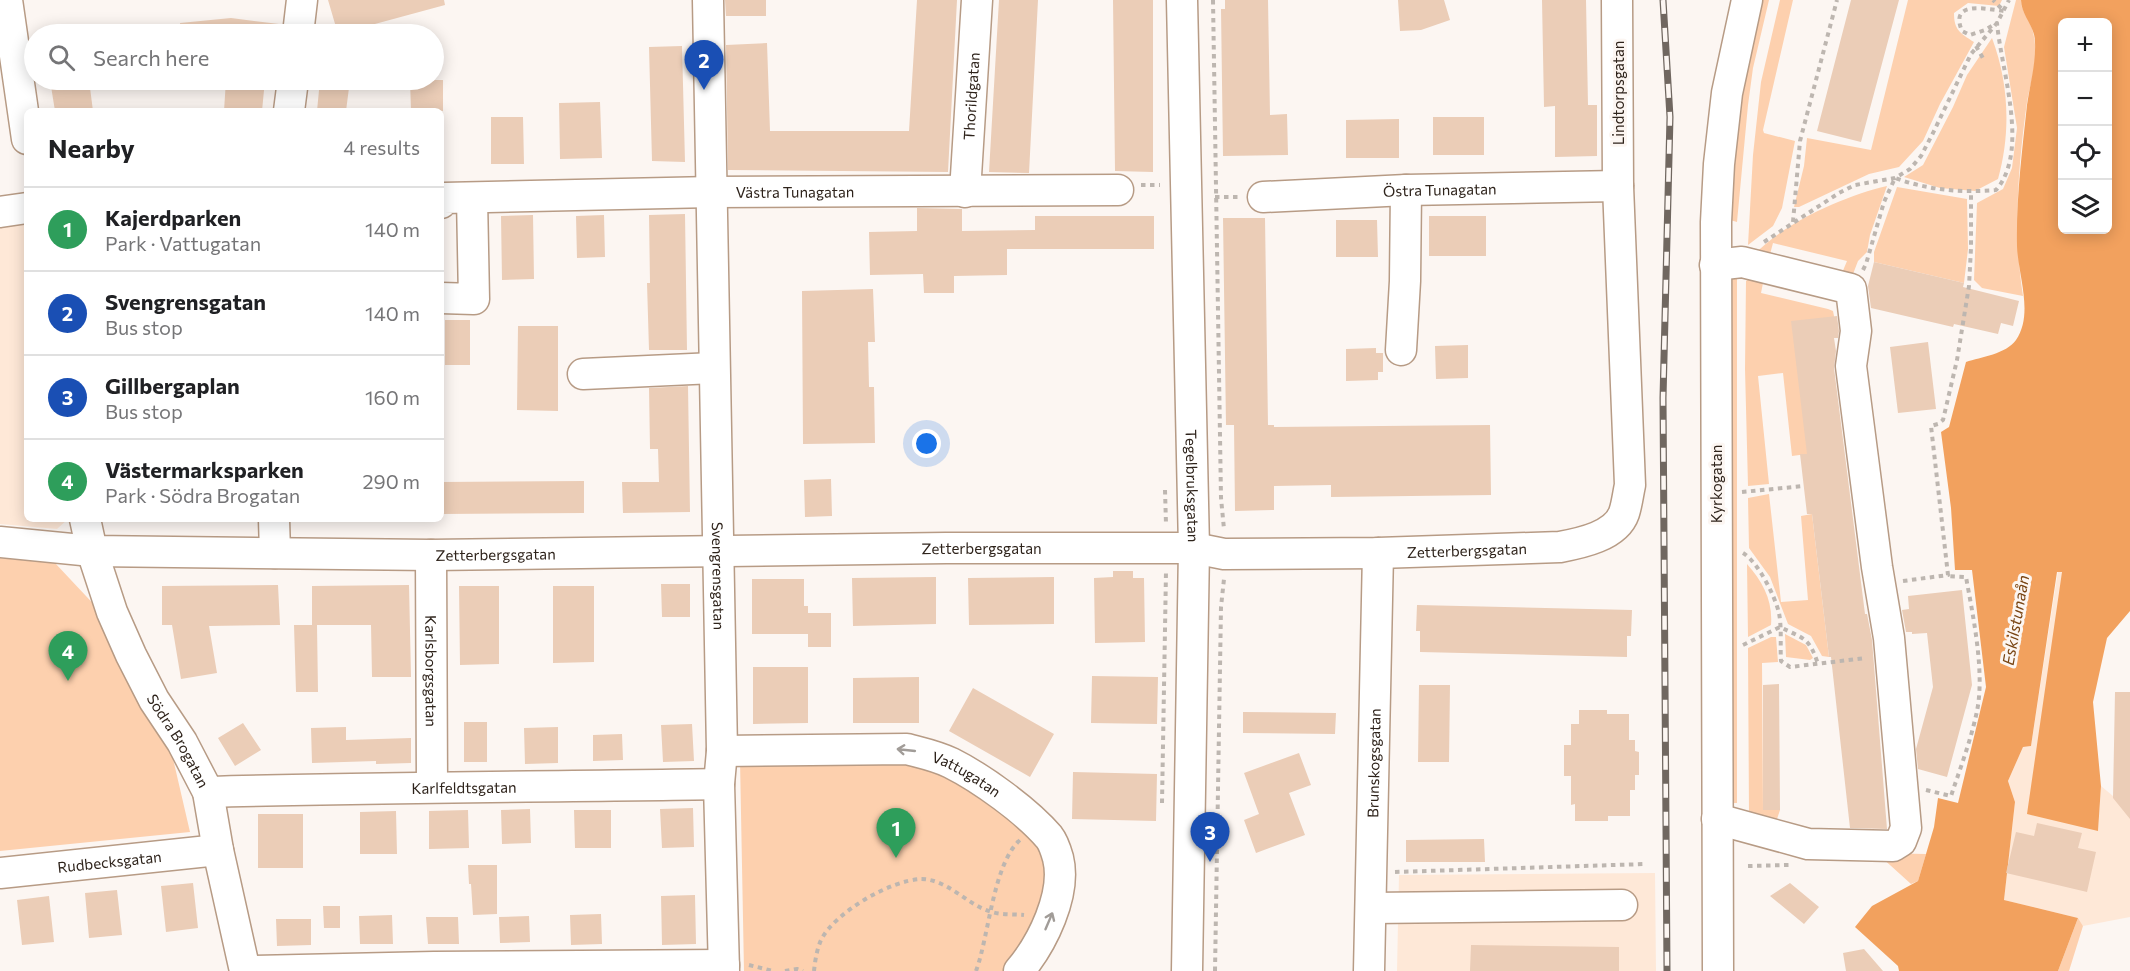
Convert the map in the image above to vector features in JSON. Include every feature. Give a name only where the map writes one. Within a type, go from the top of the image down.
[{"type":"street","points":[[7,0],[24,118]]},
{"type":"street","points":[[299,24],[302,0]]},
{"type":"street","name":"Svengrensgatan","points":[[708,0],[722,751],[719,784],[724,968]]},
{"type":"street","name":"Thorildgatan","points":[[964,192],[977,0]]},
{"type":"street","name":"Tegelbruksgatan","points":[[1182,0],[1180,548],[1187,971]]},
{"type":"street","name":"Lindtorpsgatan","points":[[1617,0],[1618,186]]},
{"type":"street","name":"Kyrkogatan","points":[[1718,971],[1715,265],[1719,164],[1727,93],[1747,0]]},
{"type":"street","points":[[290,108],[292,90]]},
{"type":"street","name":"Zetterbergsgatan","points":[[0,542],[92,551],[431,555],[718,550],[1180,548],[1224,554],[1560,548],[1587,542],[1608,531],[1624,515],[1630,485],[1618,186]]},
{"type":"street","name":"Östra Tunagatan","points":[[1263,197],[1406,190],[1618,186]]},
{"type":"street","name":"Västra Tunagatan","points":[[444,198],[712,192],[1118,190]]},
{"type":"street","points":[[1401,350],[1405,281],[1406,190]]},
{"type":"street","points":[[444,298],[474,298],[472,198]]},
{"type":"street","points":[[0,212],[24,208]]},
{"type":"street","points":[[1715,265],[1742,262],[1851,289],[1856,331],[1851,366],[1890,654],[1906,828],[1901,841],[1893,846],[1808,844],[1717,819]]},
{"type":"street","points":[[583,374],[714,368]]},
{"type":"street","name":"Södra Brogatan","points":[[86,522],[92,551],[112,612],[131,655],[154,700],[182,742],[208,792],[218,850],[245,971]]},
{"type":"street","points":[[274,522],[275,553]]},
{"type":"street","name":"Brunskogsgatan","points":[[1369,971],[1373,873],[1378,553]]},
{"type":"street","name":"Karlsborgsgatan","points":[[431,555],[432,787]]},
{"type":"street","name":"Vattugatan","points":[[722,751],[907,749],[930,754],[952,763],[1002,796],[1050,838],[1058,858],[1059,883],[1048,925],[1019,971]]},
{"type":"street","name":"Karlfeldtsgatan","points":[[208,792],[719,784]]},
{"type":"street","name":"Rudbecksgatan","points":[[0,873],[218,850]]},
{"type":"street","points":[[1371,908],[1622,905]]},
{"type":"street","points":[[250,971],[724,968]]},
{"type":"path","points":[[1793,223],[1800,141],[1837,0]]},
{"type":"path","points":[[1993,0],[2004,10]]},
{"type":"path","points":[[1758,245],[1839,193],[1855,185],[1894,178],[1910,169],[1921,156],[1976,46],[1997,23],[2009,0]]},
{"type":"path","points":[[1997,23],[1970,35],[1962,31],[1959,15],[1964,9],[1971,7],[2004,10]]},
{"type":"path","points":[[1894,178],[1917,186],[1971,192],[1996,190],[2006,177],[2012,130],[2010,101],[1997,23]]},
{"type":"path","points":[[1976,46],[1984,60]]},
{"type":"path","points":[[1866,264],[1884,202],[1894,178]]},
{"type":"path","points":[[1160,185],[1160,191]]},
{"type":"path","points":[[1944,576],[1948,575],[1931,426],[1943,420],[1957,360],[1971,268],[1971,192]]},
{"type":"path","points":[[1742,480],[1743,502]]},
{"type":"path","points":[[1162,806],[1180,548],[1165,484]]},
{"type":"path","points":[[1743,492],[1804,486]]},
{"type":"path","points":[[1743,542],[1743,564]]},
{"type":"path","points":[[1743,553],[1750,557],[1763,576],[1778,611],[1781,661],[1790,667],[1890,654]]},
{"type":"path","points":[[1880,583],[1944,576],[1966,577],[1974,622],[1979,680],[1977,711],[1951,796],[1922,789],[1903,788]]},
{"type":"path","points":[[1743,645],[1780,627]]},
{"type":"path","points":[[1780,627],[1808,641],[1818,664]]},
{"type":"path","points":[[1743,633],[1743,656]]},
{"type":"path","points":[[976,971],[1007,855],[1037,825]]},
{"type":"path","points":[[1373,873],[1646,864]]},
{"type":"path","points":[[814,971],[822,938],[831,927],[878,892],[922,879],[934,882],[992,912],[1050,917]]},
{"type":"path","points":[[785,971],[789,969],[802,971]]},
{"type":"shaded area","points":[[1760,0],[1769,0],[1753,68],[1737,222],[1730,220],[1735,153],[1743,88]]},
{"type":"shaded area","points":[[1780,0],[1793,0],[1763,130],[1764,133],[1795,141],[1782,208],[1773,226],[1748,245],[1753,155],[1761,82]]},
{"type":"shaded area","points":[[1908,0],[2002,0],[1999,6],[1968,3],[1954,13],[1959,31],[1974,42],[1940,104],[1923,141],[1899,167],[1869,174],[1799,207],[1794,207],[1804,166],[1807,138],[1871,150]]},
{"type":"shaded area","points":[[2016,0],[2021,0],[2022,8],[2031,26],[2035,51],[2019,175],[2017,224],[2023,296],[1982,288],[1974,280],[1977,203],[2003,189],[2012,168],[2017,128],[2004,47]]},
{"type":"shaded area","points":[[1992,38],[2002,73],[2006,108],[2005,144],[1998,179],[1975,191],[1940,188],[1904,177],[1923,165],[1967,75]]},
{"type":"shaded area","points":[[1887,186],[1870,235],[1867,252],[1858,261],[1853,274],[1842,273],[1847,261],[1773,243],[1769,258],[1753,256],[1781,233],[1815,212]]},
{"type":"shaded area","points":[[1897,187],[1967,199],[1968,249],[1964,283],[1874,262],[1874,252]]},
{"type":"shaded area","points":[[24,218],[24,522],[65,522],[57,529],[0,524],[0,222]]},
{"type":"shaded area","points":[[1729,278],[1737,278],[1737,803],[1728,803]]},
{"type":"shaded area","points":[[1750,278],[1764,278],[1761,293],[1828,309],[1833,311],[1834,316],[1807,454],[1792,456],[1783,373],[1758,376],[1769,484],[1748,486],[1745,369],[1746,281]]},
{"type":"shaded area","points":[[1769,494],[1781,602],[1808,600],[1801,516],[1812,514],[1829,657],[1822,656],[1811,636],[1788,624],[1770,577],[1749,548],[1748,498]]},
{"type":"shaded area","points":[[0,558],[55,563],[101,612],[171,750],[190,832],[0,851]]},
{"type":"shaded area","points":[[1747,564],[1766,592],[1771,616],[1771,625],[1748,637]]},
{"type":"shaded area","points":[[2058,571],[2063,573],[2098,831],[2101,786],[2113,796],[2130,818],[2130,917],[2083,926],[2078,918],[2004,900],[2015,802],[2008,781],[2023,747],[2031,746]]},
{"type":"shaded area","points":[[1785,634],[1806,645],[1813,658],[1810,660],[1786,657]]},
{"type":"shaded area","points":[[1771,637],[1776,637],[1778,662],[1762,663],[1763,809],[1780,810],[1777,819],[1770,821],[1749,815],[1748,648]]},
{"type":"shaded area","points":[[903,758],[954,776],[1026,825],[1055,869],[1013,971],[744,971],[740,760]]},
{"type":"shaded area","points":[[1827,852],[1926,854],[1918,881],[1911,884],[1880,856]]},
{"type":"shaded area","points":[[1655,873],[1656,971],[1397,971],[1399,875]]},
{"type":"shaded area","points":[[2078,918],[2083,926],[2069,971],[2058,971]]},
{"type":"water","name":"Eskilstunaån","points":[[2021,0],[2130,0],[2130,611],[2107,638],[2093,702],[2101,786],[2098,831],[2027,814],[2062,572],[2057,572],[2031,746],[2023,747],[2008,781],[2015,802],[2004,900],[2078,918],[2058,971],[1899,971],[1898,966],[1855,927],[1872,906],[1918,881],[1934,827],[1938,798],[1958,803],[1986,687],[1972,570],[1955,570],[1951,508],[1941,432],[1949,427],[1966,362],[2000,352],[2012,345],[2021,330],[2024,318],[2024,294],[2017,246],[2017,211],[2027,105],[2035,50],[2033,31],[2023,11]]},
{"type":"building","points":[[328,0],[444,0],[445,5],[375,24],[335,24]]},
{"type":"building","points":[[725,0],[766,0],[766,16],[726,16]]},
{"type":"building","points":[[917,0],[957,0],[948,172],[728,170],[726,45],[767,43],[770,131],[909,131]]},
{"type":"building","points":[[999,0],[1038,0],[1029,173],[989,172]]},
{"type":"building","points":[[1113,0],[1153,0],[1153,172],[1115,171]]},
{"type":"building","points":[[1225,0],[1268,0],[1270,115],[1287,114],[1288,155],[1223,156],[1221,9],[1225,9]]},
{"type":"building","points":[[1398,0],[1444,0],[1450,20],[1421,30],[1400,31]]},
{"type":"building","points":[[1542,0],[1586,0],[1588,105],[1597,105],[1597,156],[1555,157],[1555,106],[1544,107]]},
{"type":"building","points":[[1851,0],[1899,0],[1861,142],[1817,131]]},
{"type":"building","points":[[231,18],[279,24],[180,24]]},
{"type":"building","points":[[682,46],[685,162],[652,161],[649,47]]},
{"type":"building","points":[[52,90],[90,90],[93,108],[55,108]]},
{"type":"building","points":[[225,90],[264,90],[262,108],[224,108]]},
{"type":"building","points":[[319,90],[349,90],[346,108],[317,108]]},
{"type":"building","points":[[410,90],[443,90],[443,108],[411,108]]},
{"type":"building","points":[[600,102],[602,158],[560,159],[559,103]]},
{"type":"building","points":[[491,117],[523,117],[524,164],[491,164]]},
{"type":"building","points":[[1433,117],[1484,117],[1484,155],[1433,155]]},
{"type":"building","points":[[1399,119],[1399,158],[1346,158],[1346,120]]},
{"type":"building","points":[[917,208],[962,209],[962,231],[1035,230],[1035,216],[1154,216],[1154,249],[1007,249],[1007,275],[954,276],[954,293],[924,293],[923,274],[870,275],[869,232],[917,231]]},
{"type":"building","points":[[685,214],[687,350],[649,350],[647,283],[650,283],[649,215]]},
{"type":"building","points":[[533,215],[534,279],[502,280],[501,216]]},
{"type":"building","points":[[604,215],[605,257],[577,258],[576,216]]},
{"type":"building","points":[[1429,216],[1486,216],[1486,256],[1429,256]]},
{"type":"building","points":[[1223,218],[1265,218],[1268,425],[1274,425],[1274,427],[1490,425],[1491,495],[1331,497],[1331,485],[1274,486],[1274,510],[1235,511],[1234,425],[1226,425]]},
{"type":"building","points":[[1336,220],[1377,220],[1378,257],[1336,257]]},
{"type":"building","points":[[1874,262],[1964,283],[1963,287],[2019,301],[2013,326],[2001,323],[1998,334],[1954,324],[1953,327],[1871,308],[1868,286]]},
{"type":"building","points":[[873,289],[875,342],[868,342],[869,387],[874,387],[875,443],[803,444],[802,291]]},
{"type":"building","points":[[1837,316],[1839,331],[1838,338],[1834,338],[1836,351],[1834,368],[1865,614],[1867,614],[1872,640],[1887,829],[1850,828],[1812,514],[1807,514],[1800,454],[1807,454],[1791,321]]},
{"type":"building","points":[[445,320],[470,320],[470,365],[445,365]]},
{"type":"building","points":[[518,326],[558,326],[558,411],[517,410]]},
{"type":"building","points":[[1928,342],[1936,409],[1898,413],[1890,347]]},
{"type":"building","points":[[1468,345],[1468,378],[1436,379],[1435,346]]},
{"type":"building","points":[[1376,348],[1376,353],[1383,353],[1383,372],[1378,372],[1378,380],[1346,381],[1346,349]]},
{"type":"building","points":[[688,386],[690,512],[623,513],[622,482],[659,482],[658,449],[650,449],[649,388]]},
{"type":"building","points":[[831,479],[832,516],[805,517],[804,480]]},
{"type":"building","points":[[584,481],[584,513],[444,514],[444,482]]},
{"type":"building","points":[[1113,571],[1133,571],[1133,578],[1144,578],[1145,642],[1095,643],[1094,578],[1113,577]]},
{"type":"building","points":[[936,577],[936,624],[853,626],[852,578]]},
{"type":"building","points":[[1054,577],[1054,624],[969,625],[968,578]]},
{"type":"building","points":[[752,579],[804,579],[804,606],[808,606],[808,613],[831,613],[831,647],[808,647],[808,634],[752,634]]},
{"type":"building","points":[[661,584],[690,584],[690,617],[662,617]]},
{"type":"building","points":[[278,585],[280,625],[209,626],[217,673],[181,679],[172,625],[162,625],[162,586]]},
{"type":"building","points":[[409,585],[411,677],[372,677],[371,625],[317,625],[318,692],[296,692],[294,625],[312,625],[312,586]]},
{"type":"building","points":[[459,586],[499,586],[499,664],[460,665]]},
{"type":"building","points":[[553,586],[594,586],[594,662],[553,663]]},
{"type":"building","points":[[1962,590],[1972,685],[1947,777],[1918,769],[1916,749],[1933,687],[1927,633],[1906,632],[1902,610],[1909,609],[1908,596]]},
{"type":"building","points":[[1417,605],[1632,610],[1631,636],[1627,636],[1627,657],[1420,652],[1420,631],[1416,631]]},
{"type":"building","points":[[753,667],[808,667],[808,723],[753,724]]},
{"type":"building","points":[[1092,676],[1158,677],[1157,724],[1091,723]]},
{"type":"building","points":[[919,677],[919,723],[853,723],[853,678]]},
{"type":"building","points":[[1779,684],[1780,810],[1763,810],[1763,685]]},
{"type":"building","points":[[1419,685],[1450,685],[1449,762],[1418,762]]},
{"type":"building","points":[[973,688],[1054,734],[1030,777],[949,731]]},
{"type":"building","points":[[2115,692],[2130,692],[2130,819],[2113,798]]},
{"type":"building","points":[[1579,710],[1607,710],[1607,714],[1629,714],[1629,740],[1635,740],[1635,751],[1639,752],[1639,775],[1635,775],[1635,790],[1630,790],[1630,816],[1608,816],[1608,821],[1575,821],[1575,804],[1571,805],[1571,776],[1564,776],[1564,745],[1571,745],[1571,724],[1579,724]]},
{"type":"building","points":[[1243,712],[1336,713],[1335,734],[1243,733]]},
{"type":"building","points":[[464,722],[487,722],[487,762],[464,762]]},
{"type":"building","points":[[243,723],[261,750],[235,766],[218,738]]},
{"type":"building","points":[[692,724],[694,761],[663,762],[661,725]]},
{"type":"building","points":[[346,727],[346,740],[411,738],[411,763],[376,764],[376,761],[312,763],[311,728]]},
{"type":"building","points":[[558,727],[558,763],[525,764],[524,728]]},
{"type":"building","points":[[622,734],[623,760],[593,761],[593,735]]},
{"type":"building","points":[[1299,753],[1311,785],[1289,793],[1305,835],[1256,853],[1244,820],[1259,814],[1244,773]]},
{"type":"building","points":[[1073,772],[1157,774],[1156,821],[1072,819]]},
{"type":"building","points":[[693,808],[694,847],[662,848],[660,809]]},
{"type":"building","points":[[530,809],[531,843],[502,844],[501,810]]},
{"type":"building","points":[[468,810],[469,848],[429,849],[429,811]]},
{"type":"building","points":[[574,810],[611,810],[611,848],[575,848]]},
{"type":"building","points":[[396,811],[397,854],[360,854],[360,812]]},
{"type":"building","points":[[258,814],[303,814],[303,868],[258,868]]},
{"type":"building","points":[[2037,823],[2082,833],[2078,848],[2096,852],[2087,892],[2006,873],[2016,832],[2034,836]]},
{"type":"building","points":[[1484,839],[1485,862],[1406,862],[1406,840]]},
{"type":"building","points":[[468,865],[497,865],[497,914],[473,915]]},
{"type":"building","points":[[193,883],[198,928],[166,932],[161,886]]},
{"type":"building","points":[[1790,883],[1819,907],[1804,924],[1770,896]]},
{"type":"building","points":[[117,890],[122,935],[89,938],[85,893]]},
{"type":"building","points":[[695,895],[696,944],[662,945],[661,896]]},
{"type":"building","points":[[49,896],[54,942],[22,945],[17,900]]},
{"type":"building","points":[[323,906],[340,906],[340,928],[324,928]]},
{"type":"building","points":[[601,914],[602,944],[571,945],[570,915]]},
{"type":"building","points":[[392,915],[393,944],[360,944],[359,916]]},
{"type":"building","points":[[529,916],[530,942],[500,943],[499,917]]},
{"type":"building","points":[[426,917],[458,917],[459,944],[428,944]]},
{"type":"building","points":[[276,919],[311,919],[311,945],[277,946]]},
{"type":"building","points":[[1471,945],[1619,947],[1619,971],[1470,971]]},
{"type":"building","points":[[1864,949],[1883,971],[1846,971],[1843,953]]},
{"type":"railway","points":[[1663,0],[1670,117],[1663,398],[1667,971]]},
{"type":"place","name":"Svengrensgatan","points":[[704,90]]},
{"type":"place","name":"Västermarksparken","points":[[68,681]]},
{"type":"place","name":"Kajerdparken","points":[[896,858]]},
{"type":"place","name":"Gillbergaplan","points":[[1210,862]]}]
